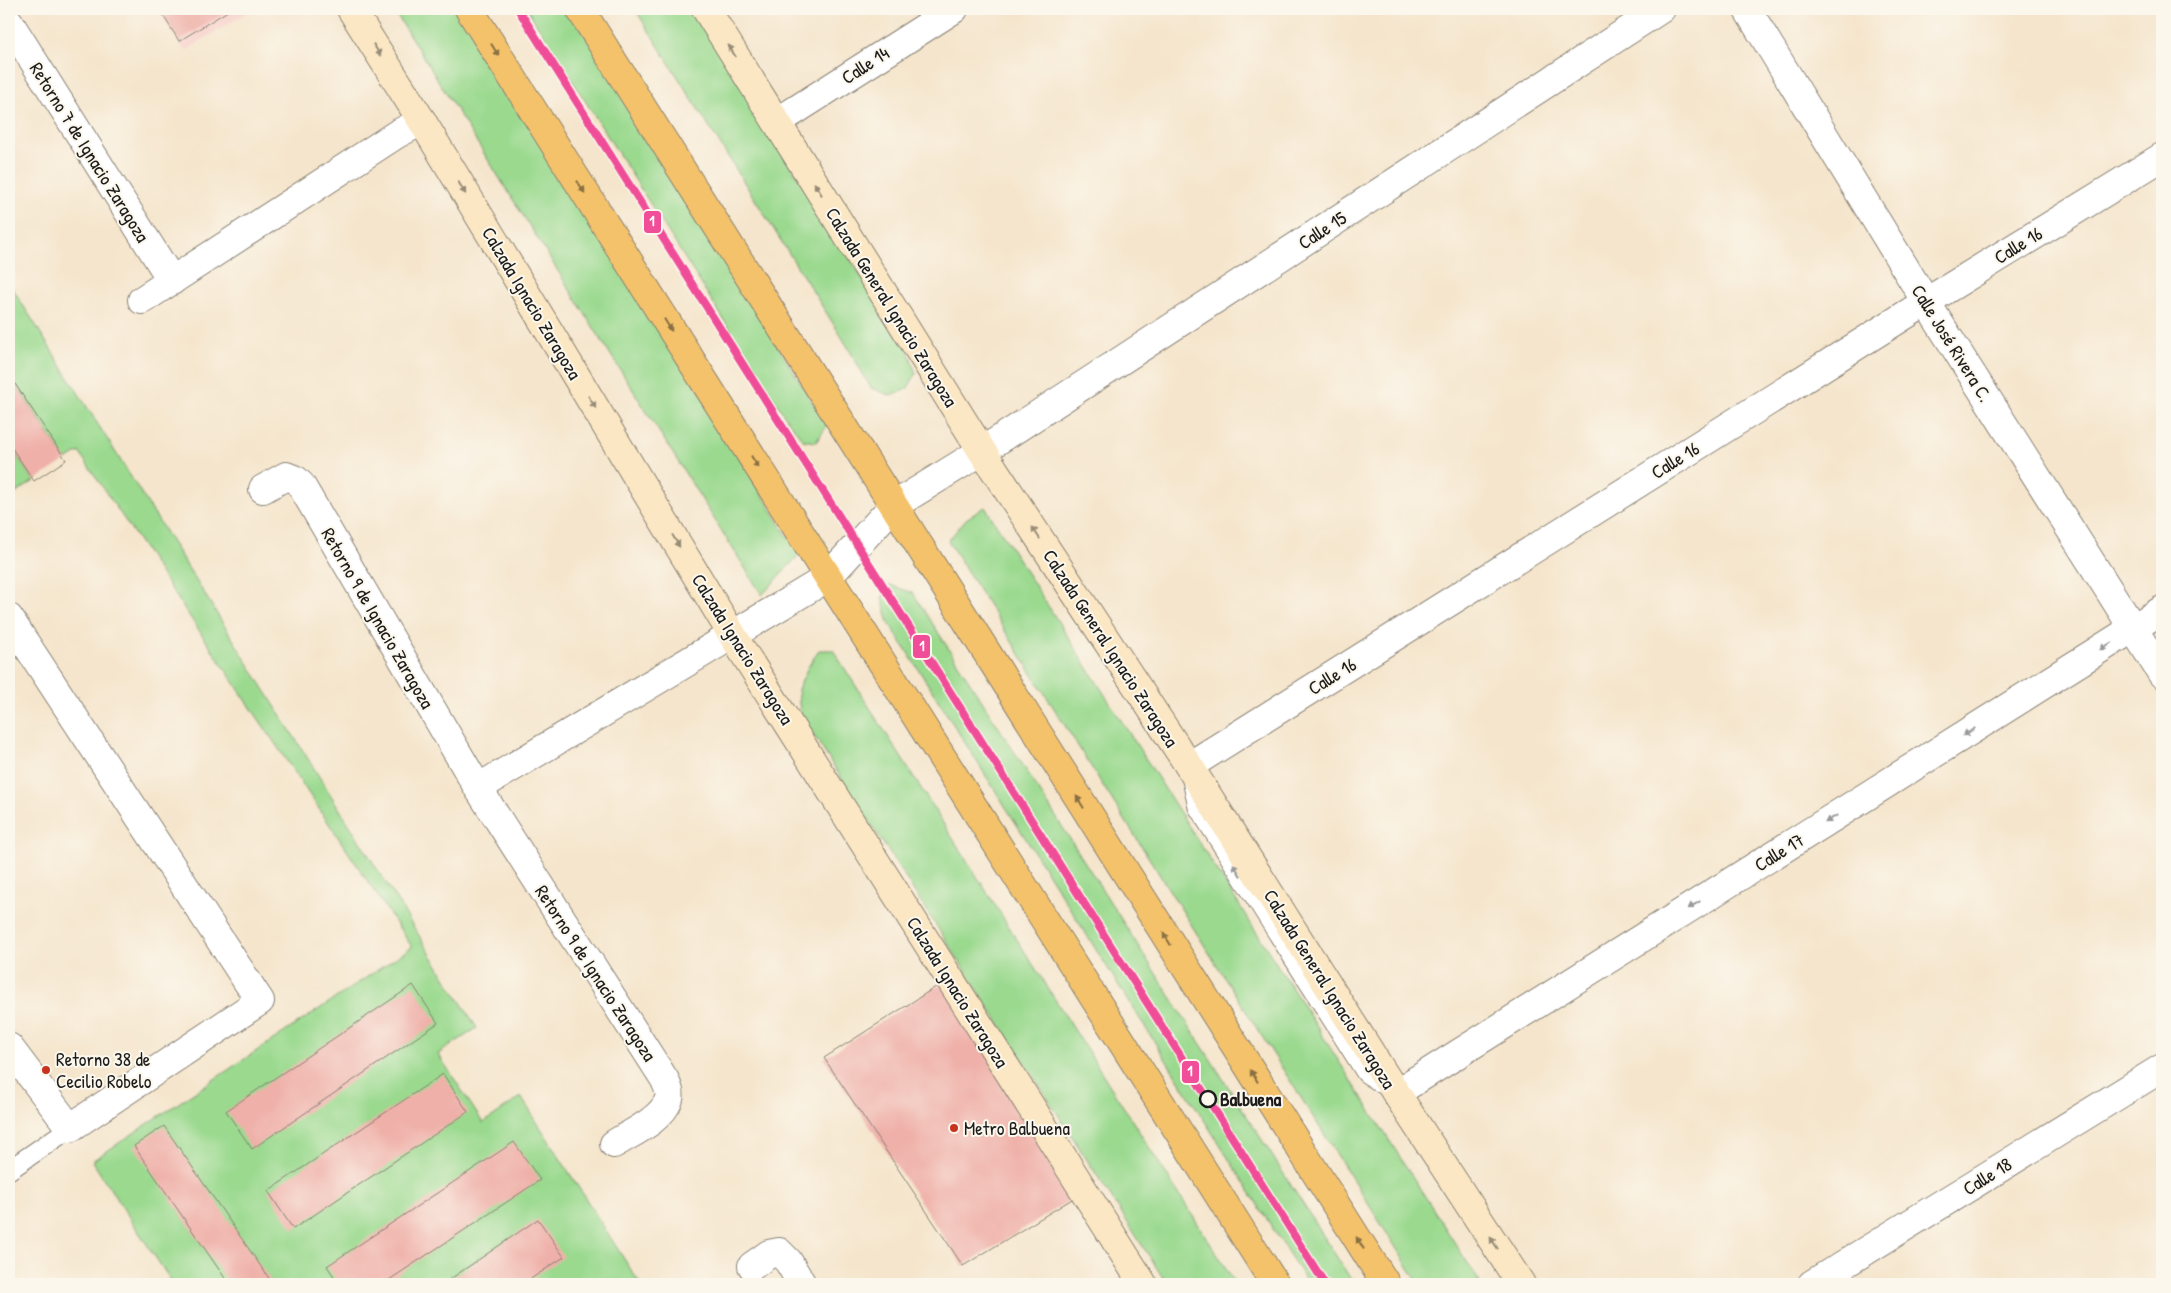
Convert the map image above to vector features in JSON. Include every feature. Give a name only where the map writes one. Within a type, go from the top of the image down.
[{"type":"main road","name":"Calzada Ignacio Zaragoza","points":[[351,9],[422,121],[733,636],[1143,1284]]},
{"type":"main road","points":[[469,9],[1275,1284]]},
{"type":"main road","points":[[580,9],[1386,1284]]},
{"type":"main road","name":"Calzada General Ignacio Zaragoza","points":[[706,9],[982,451],[1189,766],[1396,1093],[1521,1284]]},
{"type":"street","name":"Calle 14","points":[[776,122],[954,9]]},
{"type":"street","name":"Calle 15","points":[[733,636],[827,578],[893,506],[982,451],[1661,9]]},
{"type":"street","name":"Calle José Rivera C.","points":[[1747,9],[1926,302],[2162,674]]},
{"type":"street","name":"Retorno 7 de Ignacio Zaragoza","points":[[9,22],[172,281]]},
{"type":"street","points":[[142,300],[398,134],[422,121]]},
{"type":"street","name":"Calle 16","points":[[1189,766],[1926,302],[2162,157]]},
{"type":"street","name":"Retorno 9 de Ignacio Zaragoza","points":[[263,489],[286,476],[296,480],[301,485],[478,788],[669,1088],[669,1098],[656,1116],[614,1144]]},
{"type":"street","name":"Calle 17","points":[[1396,1093],[2162,610]]},
{"type":"street","points":[[9,618],[260,1001],[70,1128],[10,1051]]},
{"type":"street","points":[[478,788],[733,636]]},
{"type":"street","name":"Calle 18","points":[[1812,1284],[2162,1068]]},
{"type":"street","points":[[752,1266],[769,1254],[779,1252],[788,1261],[802,1284]]},
{"type":"lane","points":[[9,1170],[70,1128]]},
{"type":"shaded area","points":[[159,9],[252,9],[185,51]]},
{"type":"green space","points":[[393,9],[468,9],[799,555],[762,595]]},
{"type":"green space","points":[[527,9],[570,9],[827,426],[816,442],[803,440],[786,418]]},
{"type":"green space","points":[[635,9],[692,9],[909,352],[916,374],[907,389],[890,395],[871,388],[846,344]]},
{"type":"green space","points":[[13,289],[477,1028],[438,1054],[483,1123],[521,1097],[640,1284],[173,1284],[92,1161],[412,947],[79,452],[66,460],[9,375],[9,291]]},
{"type":"green space","points":[[9,444],[34,481],[9,498]]},
{"type":"green space","points":[[985,507],[1481,1284],[1419,1284],[948,541],[966,519]]},
{"type":"green space","points":[[890,585],[913,593],[1354,1284],[1308,1284],[889,623],[882,598]]},
{"type":"green space","points":[[819,650],[833,650],[1236,1284],[1167,1284],[800,714],[798,689],[808,667]]},
{"type":"building","points":[[159,9],[231,9],[179,41]]},
{"type":"building","points":[[9,375],[66,460],[34,481],[9,444]]},
{"type":"building","name":"Metro Balbuena","points":[[942,983],[1082,1193],[963,1266],[824,1058]]},
{"type":"building","points":[[413,985],[438,1023],[252,1149],[226,1111]]},
{"type":"building","points":[[443,1074],[468,1112],[293,1229],[268,1191]]},
{"type":"building","points":[[164,1126],[273,1284],[229,1284],[134,1146]]},
{"type":"building","points":[[514,1142],[540,1180],[383,1284],[339,1284],[327,1266]]},
{"type":"building","points":[[538,1219],[564,1257],[523,1284],[443,1284]]},
{"type":"transit line","name":"1","points":[[518,9],[1325,1284]]},
{"type":"place","name":"Retorno 38 de Cecilio Robelo","points":[[46,1070]]},
{"type":"place","name":"Balbuena","points":[[1208,1099]]},
{"type":"place","name":"Metro Balbuena","points":[[954,1128]]}]
